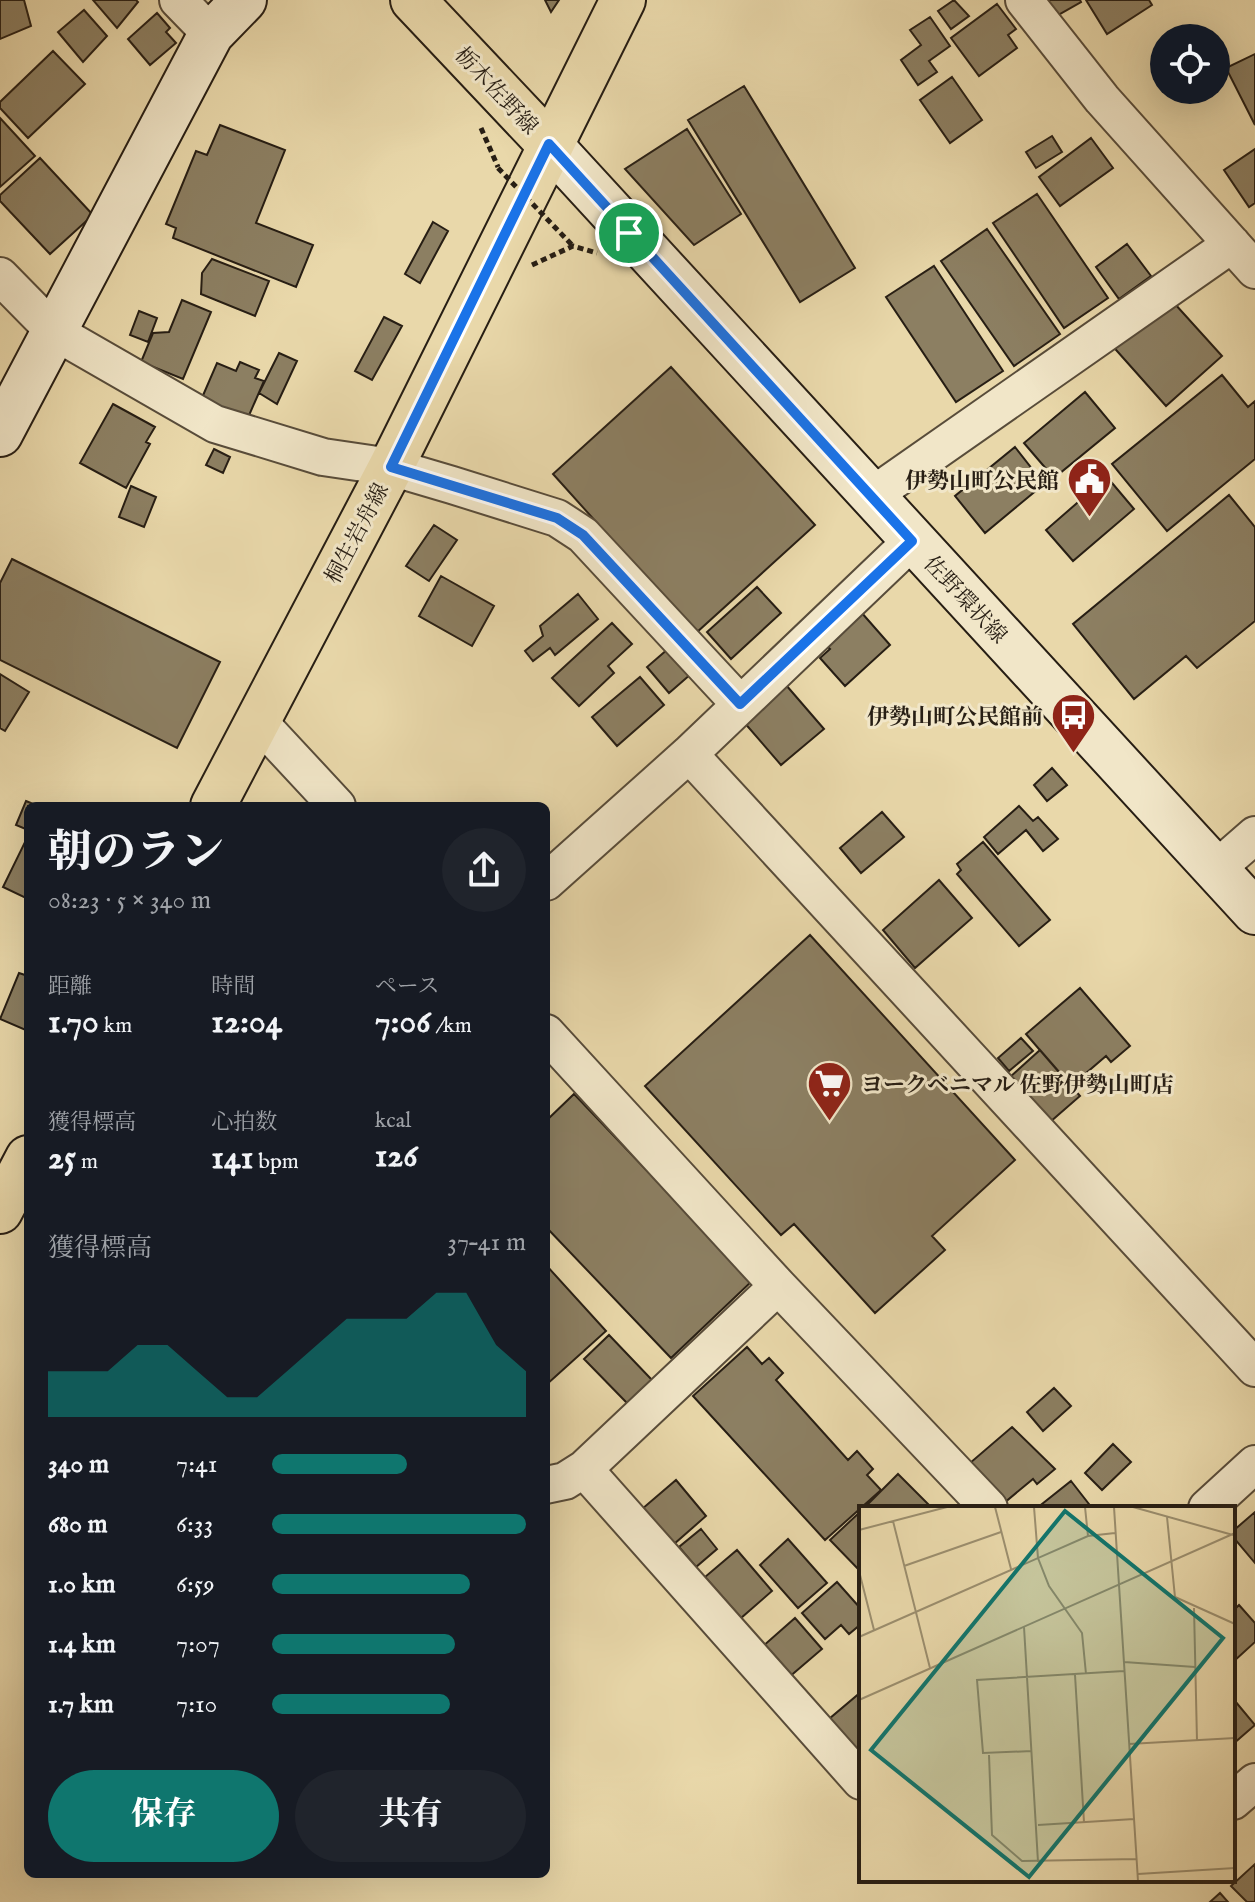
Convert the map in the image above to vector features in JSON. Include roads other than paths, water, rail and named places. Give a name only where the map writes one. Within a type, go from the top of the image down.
[{"type":"main road","points":[[0,434],[211,34],[244,0]]},
{"type":"main road","name":"栃木佐野線","points":[[413,0],[549,144]]},
{"type":"main road","name":"桐生岩舟線","points":[[215,802],[391,467],[623,0]]},
{"type":"main road","name":"佐野環状線","points":[[549,144],[870,497],[1255,912]]},
{"type":"main road","points":[[0,1211],[24,1166]]},
{"type":"street","points":[[178,0],[211,34]]},
{"type":"street","points":[[870,497],[1244,257],[1102,99],[1024,0]]},
{"type":"street","points":[[0,276],[55,332],[215,424],[323,457],[391,467],[557,518],[583,535],[740,704]]},
{"type":"street","points":[[550,878],[689,754],[912,541]]},
{"type":"street","points":[[258,721],[333,802]]},
{"type":"street","points":[[689,754],[1255,1368]]},
{"type":"street","points":[[1216,869],[1255,835]]},
{"type":"street","points":[[550,1037],[778,1286],[987,1506]]},
{"type":"street","points":[[550,1484],[565,1481],[584,1469],[778,1286]]},
{"type":"street","points":[[1209,1506],[1255,1464]]},
{"type":"street","points":[[584,1469],[859,1779]]},
{"type":"place","name":"伊勢山町公民館","points":[[1090,519]]},
{"type":"place","name":"伊勢山町公民館前","points":[[1074,755]]},
{"type":"place","name":"ヨークベニマル 佐野伊勢山町店","points":[[830,1123]]}]
